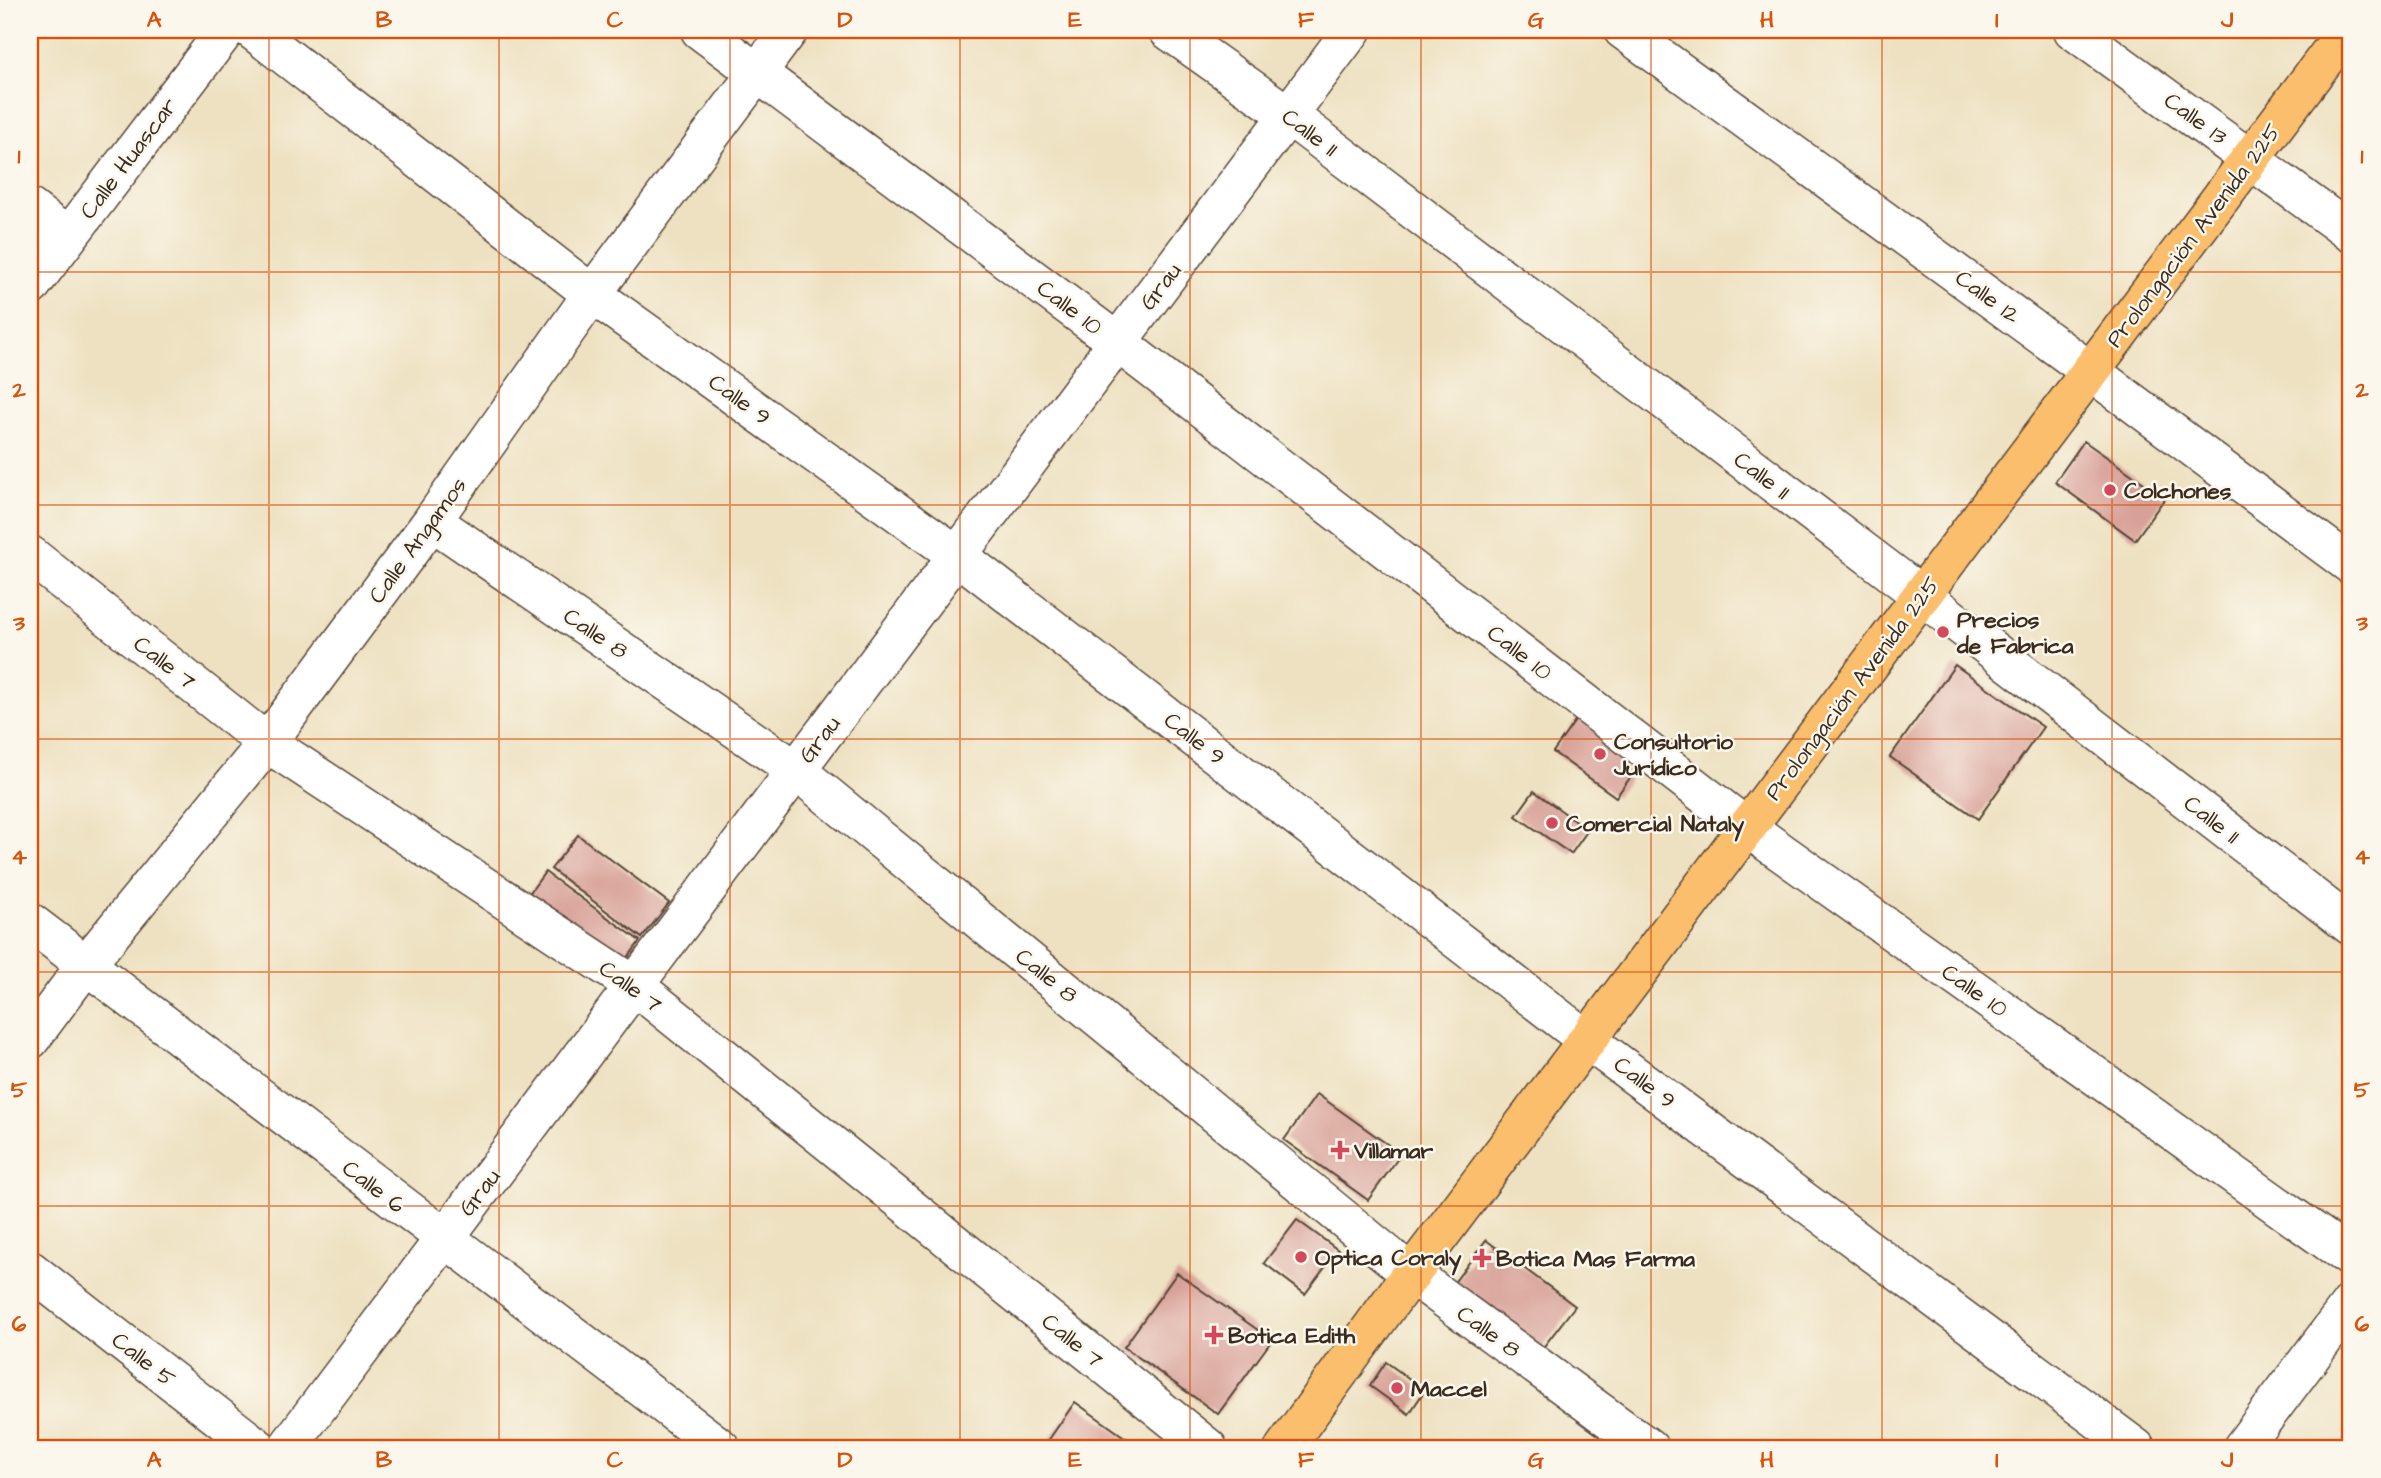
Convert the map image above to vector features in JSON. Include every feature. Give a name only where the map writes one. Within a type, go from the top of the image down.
[{"type":"main road","name":"Prolongación Avenida 225","points":[[1283,1448],[1746,827],[2347,30]]},
{"type":"street","name":"Calle Huascar","points":[[30,287],[226,30]]},
{"type":"street","name":"Calle 9","points":[[252,30],[592,294],[957,555],[1587,1040],[2136,1448]]},
{"type":"street","name":"Calle 10","points":[[700,30],[1118,342],[1746,827],[2351,1258]]},
{"type":"street","name":"Calle Angamos","points":[[30,1040],[85,966],[267,743],[432,521],[592,294],[789,30]]},
{"type":"street","name":"Calle 11","points":[[1168,30],[1288,115],[1921,595],[2351,926]]},
{"type":"street","name":"Grau","points":[[287,1448],[1352,30]]},
{"type":"street","name":"Calle 12","points":[[1623,30],[2351,565]]},
{"type":"street","name":"Calle 13","points":[[2073,30],[2351,233]]},
{"type":"street","points":[[30,208],[68,237]]},
{"type":"street","name":"Calle 8","points":[[432,521],[796,770],[1411,1274],[1649,1448]]},
{"type":"street","name":"Calle 7","points":[[30,555],[267,743],[634,985],[1208,1448]]},
{"type":"street","name":"Calle 6","points":[[30,922],[721,1448]]},
{"type":"street","name":"Calle 5","points":[[30,1270],[258,1448]]},
{"type":"street","points":[[2242,1448],[2351,1303]]},
{"type":"building","name":"Colchones","points":[[2084,441],[2165,498],[2135,540],[2055,482]]},
{"type":"building","points":[[1955,665],[2043,727],[1978,819],[1890,757]]},
{"type":"building","name":"Consultorio Jurídico","points":[[1582,711],[1646,756],[1616,797],[1553,752]]},
{"type":"building","name":"Comercial Nataly","points":[[1534,791],[1588,830],[1571,854],[1516,816]]},
{"type":"building","points":[[578,835],[669,903],[642,938],[551,869]]},
{"type":"building","points":[[545,872],[640,941],[618,971],[523,902]]},
{"type":"building","points":[[1317,1094],[1401,1154],[1368,1200],[1284,1140]]},
{"type":"building","name":"Optica Coraly","points":[[1297,1220],[1338,1250],[1305,1294],[1264,1263]]},
{"type":"building","points":[[1486,1240],[1575,1306],[1541,1350],[1453,1284]]},
{"type":"building","points":[[1177,1273],[1272,1340],[1218,1414],[1124,1347]]},
{"type":"building","name":"Maccel","points":[[1386,1362],[1425,1390],[1409,1414],[1370,1386]]},
{"type":"building","points":[[1075,1402],[1140,1448],[1043,1448]]},
{"type":"place","name":"Colchones","points":[[2110,490]]},
{"type":"place","name":"Precios de Fabrica","points":[[1943,632]]},
{"type":"place","name":"Consultorio Jurídico","points":[[1600,754]]},
{"type":"place","name":"Comercial Nataly","points":[[1552,823]]},
{"type":"place","name":"Villamar","points":[[1340,1150]]},
{"type":"place","name":"Optica Coraly","points":[[1301,1257]]},
{"type":"place","name":"Botica Mas Farma","points":[[1482,1258]]},
{"type":"place","name":"Botica Edith","points":[[1214,1335]]},
{"type":"place","name":"Maccel","points":[[1397,1388]]}]
